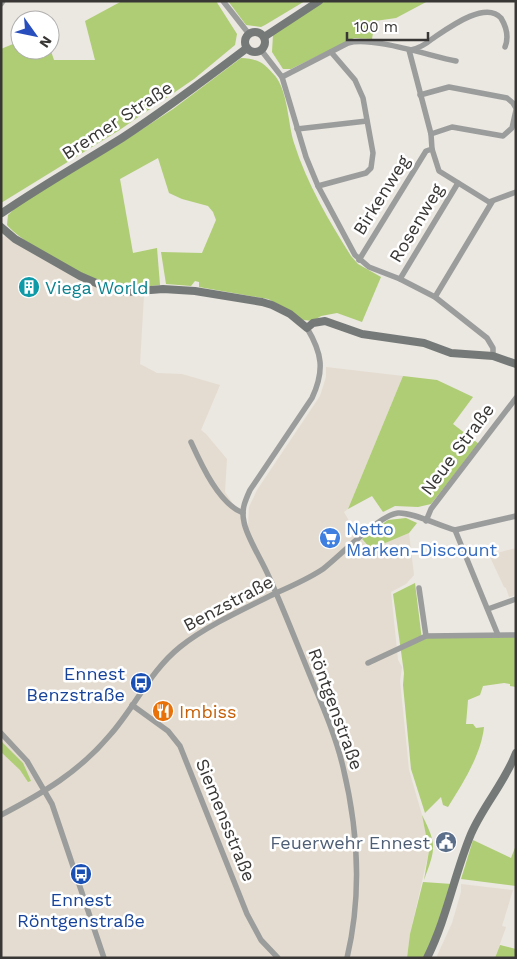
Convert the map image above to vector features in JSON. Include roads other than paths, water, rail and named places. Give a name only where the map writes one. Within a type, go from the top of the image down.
[{"type":"street","points":[[224,1],[249,34]]},
{"type":"street","points":[[264,37],[319,1]]},
{"type":"street","points":[[410,50],[418,48],[433,39],[470,12],[482,8],[490,8],[500,15],[508,39],[505,47]]},
{"type":"street","points":[[256,32],[264,37],[265,42],[261,50],[253,52],[247,48],[245,40],[249,34],[256,32]]},
{"type":"street","points":[[282,77],[356,41],[366,41],[456,61]]},
{"type":"street","name":"Bremer Straße","points":[[1,213],[131,132],[247,48]]},
{"type":"street","points":[[261,50],[282,77],[297,129],[318,186],[359,260],[370,268],[400,279],[435,296],[487,338],[493,348],[493,356]]},
{"type":"street","points":[[410,50],[431,134],[432,149],[439,171],[458,184],[492,202]]},
{"type":"street","points":[[318,186],[366,173],[372,168],[373,153],[360,89],[331,52]]},
{"type":"street","points":[[420,95],[449,87],[507,98],[516,109],[512,128],[503,136],[452,127],[431,134]]},
{"type":"street","points":[[297,129],[367,121]]},
{"type":"street","name":"Birkenweg","points":[[359,260],[426,151],[432,149]]},
{"type":"street","name":"Rosenweg","points":[[400,279],[458,184]]},
{"type":"street","points":[[435,296],[492,202],[516,192]]},
{"type":"street","points":[[1,213],[4,219],[1,226],[15,239],[80,276],[103,286],[126,292],[163,288],[195,291],[262,302],[290,314],[307,328],[318,348],[320,358],[321,370],[317,388],[250,490],[244,504],[243,513],[235,511],[208,479],[191,442]]},
{"type":"street","points":[[307,328],[313,323],[325,321],[362,334],[424,343],[451,353],[493,356],[516,364]]},
{"type":"street","name":"Neue Straße","points":[[426,521],[431,509],[516,398]]},
{"type":"street","name":"Röntgenstraße","points":[[243,513],[244,524],[276,593],[329,722],[343,766],[354,820],[357,863],[356,910],[347,958]]},
{"type":"street","name":"Benzstraße","points":[[1,815],[46,791],[67,777],[88,759],[111,735],[141,690],[165,660],[192,637],[276,593],[302,582],[322,569],[388,516],[396,513],[406,513],[455,530]]},
{"type":"street","points":[[498,635],[455,530],[516,516]]},
{"type":"street","points":[[419,588],[426,636]]},
{"type":"street","points":[[488,609],[516,598]]},
{"type":"street","points":[[368,664],[426,636],[516,635]]},
{"type":"street","name":"Siemensstraße","points":[[132,705],[168,731],[180,746],[247,914],[261,940],[278,958]]},
{"type":"street","points":[[1,733],[27,761],[52,804],[104,958]]},
{"type":"street","points":[[427,958],[444,920],[472,833],[507,773],[516,753]]},
{"type":"place","name":"Viega World","points":[[29,287]]},
{"type":"place","name":"Netto Marken-Discount","points":[[330,538]]},
{"type":"place","name":"Ennest Benzstraße","points":[[141,683]]},
{"type":"place","name":"Imbiss","points":[[163,711]]},
{"type":"place","name":"Feuerwehr Ennest","points":[[446,842]]},
{"type":"place","name":"Ennest Röntgenstraße","points":[[81,874]]}]
